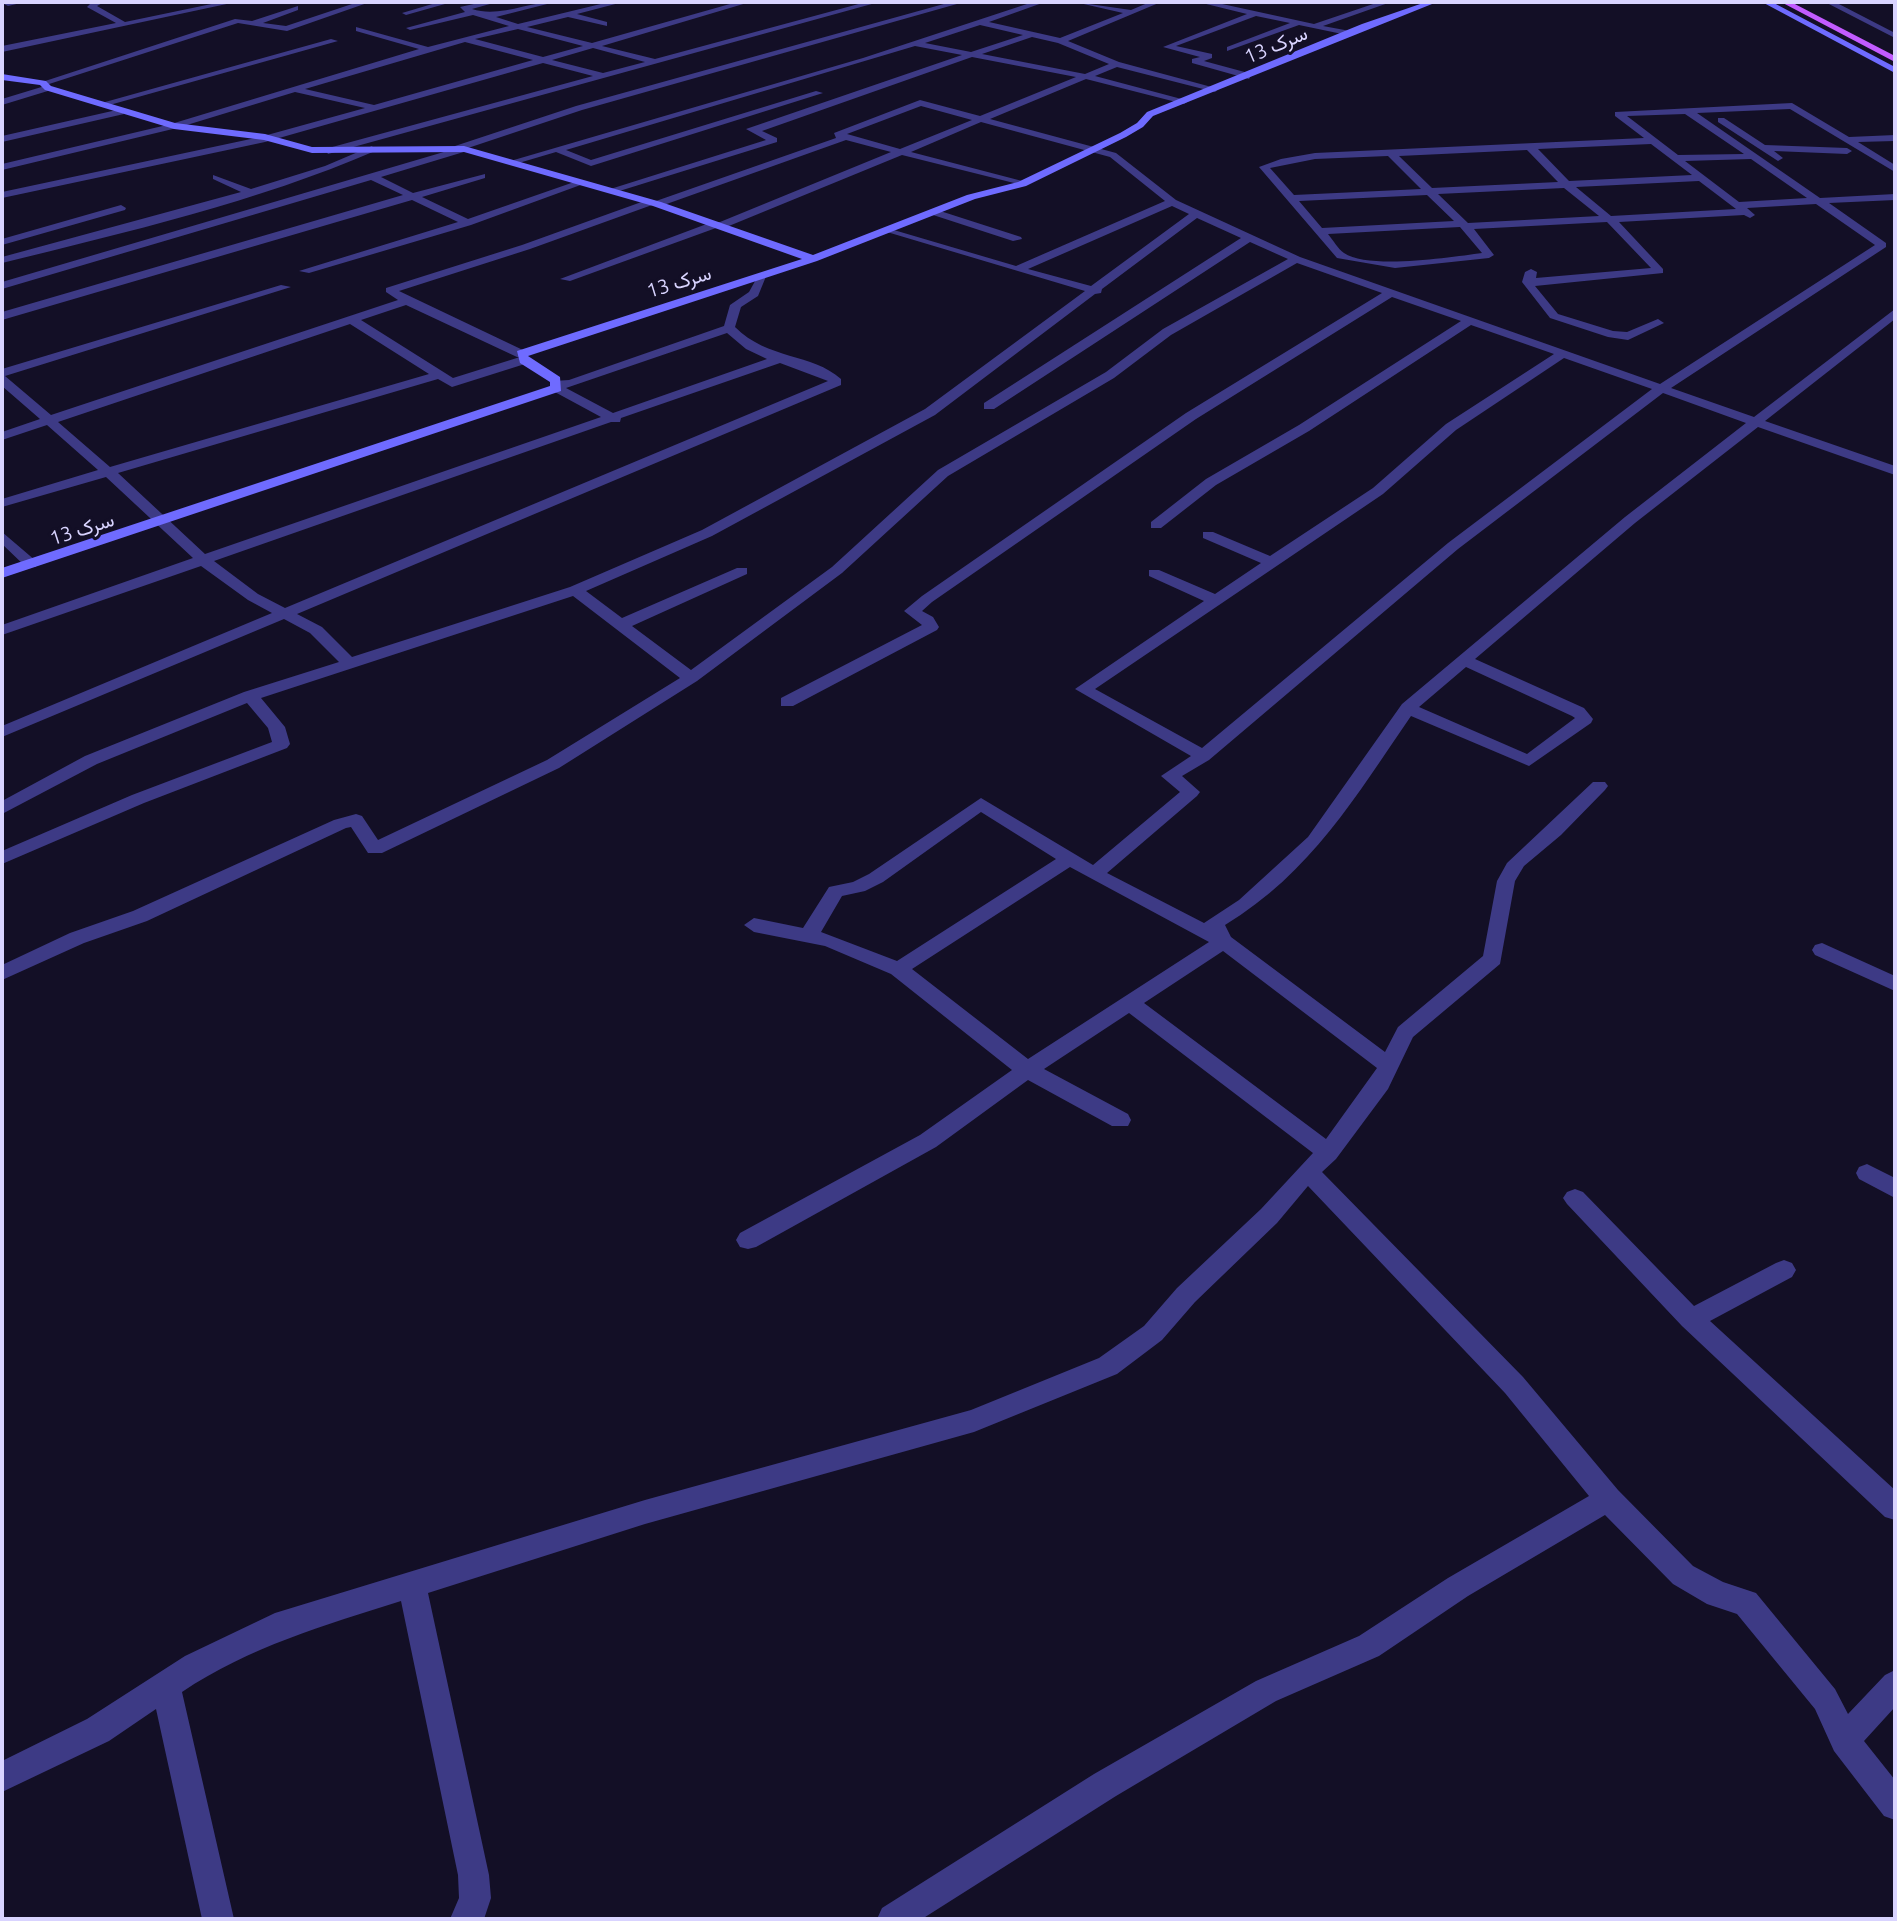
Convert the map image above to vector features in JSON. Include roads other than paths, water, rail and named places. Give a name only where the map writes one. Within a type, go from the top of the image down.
[{"type":"main road","points":[[1785,2],[1895,59]]},
{"type":"main road","points":[[1806,2],[1895,48]]},
{"type":"street","points":[[8,4],[21,2]]},
{"type":"street","points":[[100,2],[90,5],[123,24]]},
{"type":"street","points":[[2,49],[232,2]]},
{"type":"street","points":[[3,106],[45,86],[235,22],[287,29],[366,2]]},
{"type":"street","points":[[406,13],[448,2]]},
{"type":"street","points":[[484,2],[492,2]]},
{"type":"street","points":[[492,2],[463,9],[659,63]]},
{"type":"street","points":[[486,17],[551,2]]},
{"type":"street","points":[[2,167],[174,126],[427,49],[619,2]]},
{"type":"street","points":[[720,2],[733,5]]},
{"type":"street","points":[[2,195],[265,137],[746,2]]},
{"type":"street","points":[[2,286],[224,223],[579,108],[956,2]]},
{"type":"street","points":[[1007,2],[1025,7]]},
{"type":"street","points":[[512,162],[785,84],[1041,2]]},
{"type":"street","points":[[1079,2],[1131,13],[1152,14]]},
{"type":"street","points":[[1061,41],[1157,2]]},
{"type":"street","points":[[1202,2],[1347,33]]},
{"type":"street","points":[[1317,25],[1387,2]]},
{"type":"street","name":"سرک 13","points":[[522,357],[813,259],[934,212],[1022,184],[1140,125],[1150,114],[1249,76],[1347,33],[1433,2]]},
{"type":"street","points":[[1766,2],[1895,70]]},
{"type":"street","points":[[1829,2],[1895,36]]},
{"type":"street","points":[[328,151],[876,5]]},
{"type":"street","points":[[254,23],[295,8]]},
{"type":"street","points":[[898,11],[938,20]]},
{"type":"street","points":[[410,28],[471,13]]},
{"type":"street","points":[[1249,76],[1195,61],[1209,56],[1167,47],[1257,13]]},
{"type":"street","points":[[566,14],[604,24]]},
{"type":"street","points":[[975,21],[1061,41],[1116,64],[1215,89]]},
{"type":"street","points":[[1230,49],[1300,22]]},
{"type":"street","points":[[951,23],[963,26]]},
{"type":"street","points":[[359,29],[427,49]]},
{"type":"street","points":[[755,130],[1032,34]]},
{"type":"street","points":[[464,39],[606,77]]},
{"type":"street","points":[[103,104],[334,41]]},
{"type":"street","points":[[912,43],[1184,101]]},
{"type":"street","points":[[677,56],[709,71],[734,78]]},
{"type":"street","points":[[1087,78],[1088,72],[1116,64]]},
{"type":"street","points":[[2,77],[45,86],[174,126],[265,137],[328,151],[461,148],[654,203],[813,259]]},
{"type":"street","points":[[566,279],[718,225],[1087,78]]},
{"type":"street","points":[[746,81],[771,88]]},
{"type":"street","points":[[785,84],[843,100]]},
{"type":"street","points":[[296,90],[373,107]]},
{"type":"street","points":[[556,149],[591,163],[819,93]]},
{"type":"street","points":[[1022,184],[837,135],[920,103],[1093,149],[1121,160],[1172,202],[1296,259],[1895,471]]},
{"type":"street","points":[[1774,106],[1831,141],[1848,145],[1895,169]]},
{"type":"street","points":[[1319,228],[1619,227],[1753,220],[1618,114],[1792,106],[1895,179]]},
{"type":"street","points":[[1704,109],[1777,154]]},
{"type":"street","points":[[1094,874],[1191,792],[1170,776],[1203,756],[1453,546],[1662,388],[1882,245],[1686,110]]},
{"type":"street","points":[[2,139],[121,112]]},
{"type":"street","points":[[609,191],[774,140],[731,121]]},
{"type":"street","points":[[615,419],[558,386],[522,357],[390,290],[526,247],[847,137]]},
{"type":"street","points":[[1674,158],[1777,154],[1895,138]]},
{"type":"street","points":[[1391,154],[1465,226],[1489,255],[1457,260],[1376,262],[1358,262],[1341,256],[1264,167],[1303,158],[1651,141]]},
{"type":"street","points":[[1530,147],[1563,181],[1619,227],[1658,273],[1528,282],[1554,316],[1569,322],[1628,336],[1658,323]]},
{"type":"street","points":[[2,260],[250,192],[328,168],[372,149]]},
{"type":"street","points":[[1291,195],[1696,175]]},
{"type":"street","points":[[372,176],[416,195],[467,223]]},
{"type":"street","points":[[2,316],[481,176]]},
{"type":"street","points":[[217,177],[250,192]]},
{"type":"street","points":[[305,271],[467,223],[581,183]]},
{"type":"street","points":[[1819,185],[1863,214]]},
{"type":"street","points":[[1465,226],[1895,197]]},
{"type":"street","points":[[1017,270],[1172,202]]},
{"type":"street","points":[[2,242],[121,208]]},
{"type":"street","points":[[934,212],[1017,239]]},
{"type":"street","points":[[2,808],[91,760],[250,696],[575,590],[707,533],[930,412],[1097,291],[1198,212]]},
{"type":"street","points":[[891,230],[1017,270],[1097,291]]},
{"type":"street","points":[[989,406],[1247,239]]},
{"type":"street","points":[[2,973],[77,938],[140,916],[340,824],[356,820],[375,849],[553,764],[691,678],[837,570],[943,473],[1110,375],[1167,332],[1296,259]]},
{"type":"street","points":[[729,328],[736,305],[754,294],[763,276]]},
{"type":"street","points":[[2,376],[285,287]]},
{"type":"street","points":[[787,702],[931,627],[927,620],[912,611],[927,599],[1191,416],[1391,293]]},
{"type":"street","points":[[2,436],[407,301]]},
{"type":"street","points":[[1224,941],[1214,923],[1246,904],[1315,841],[1408,708],[1630,520],[1895,313]]},
{"type":"street","points":[[352,320],[452,383],[522,357]]},
{"type":"street","points":[[1156,525],[1211,482],[1304,428],[1469,321]]},
{"type":"street","points":[[2,732],[837,382],[744,343],[729,328]]},
{"type":"street","points":[[558,386],[729,328]]},
{"type":"street","points":[[1203,756],[1083,689],[1378,491],[1451,427],[1564,353]]},
{"type":"street","points":[[2,630],[615,419],[779,359]]},
{"type":"street","points":[[2,503],[439,375]]},
{"type":"street","points":[[2,376],[164,521],[204,561],[253,597],[316,630],[347,661],[345,665]]},
{"type":"street","name":"سرک 13","points":[[2,573],[558,386]]},
{"type":"street","points":[[1208,535],[1273,563]]},
{"type":"street","points":[[2,536],[31,564]]},
{"type":"street","points":[[623,624],[742,571]]},
{"type":"street","points":[[1154,573],[1218,601]]},
{"type":"street","points":[[575,590],[691,678]]},
{"type":"street","points":[[1408,708],[1529,761],[1585,719],[1578,712],[1463,660]]},
{"type":"street","points":[[2,858],[138,799],[281,744],[276,727],[250,696]]},
{"type":"street","points":[[2,1777],[98,1730],[195,1666],[275,1627],[645,1512],[974,1421],[1108,1366],[1153,1333],[1186,1295],[1269,1216],[1318,1162],[1380,1083],[1405,1032],[1493,959],[1499,938],[1506,881],[1516,863],[1528,850],[1555,831],[1599,786]]},
{"type":"street","points":[[808,936],[836,891],[858,887],[876,878],[981,804],[1094,874],[1224,941],[1389,1066]]},
{"type":"street","points":[[898,969],[1071,858]]},
{"type":"street","points":[[754,925],[830,940],[898,969],[1027,1070],[1120,1120]]},
{"type":"street","points":[[748,1240],[928,1141],[1027,1070],[1224,941]]},
{"type":"street","points":[[1822,950],[1895,984]]},
{"type":"street","points":[[1130,1003],[1318,1162],[1514,1385],[1608,1499],[1683,1575],[1717,1594],[1746,1603],[1825,1699],[1845,1740],[1895,1805]]},
{"type":"street","points":[[1867,1173],[1895,1189]]},
{"type":"street","points":[[1575,1198],[1691,1319],[1895,1508]]},
{"type":"street","points":[[1691,1319],[1784,1270]]},
{"type":"street","points":[[893,1919],[1105,1785],[1266,1691],[1369,1646],[1458,1587],[1608,1499]]},
{"type":"street","points":[[412,1585],[473,1870],[476,1892],[472,1913],[466,1919]]},
{"type":"street","points":[[166,1685],[218,1919]]},
{"type":"street","points":[[1845,1740],[1895,1685]]}]
